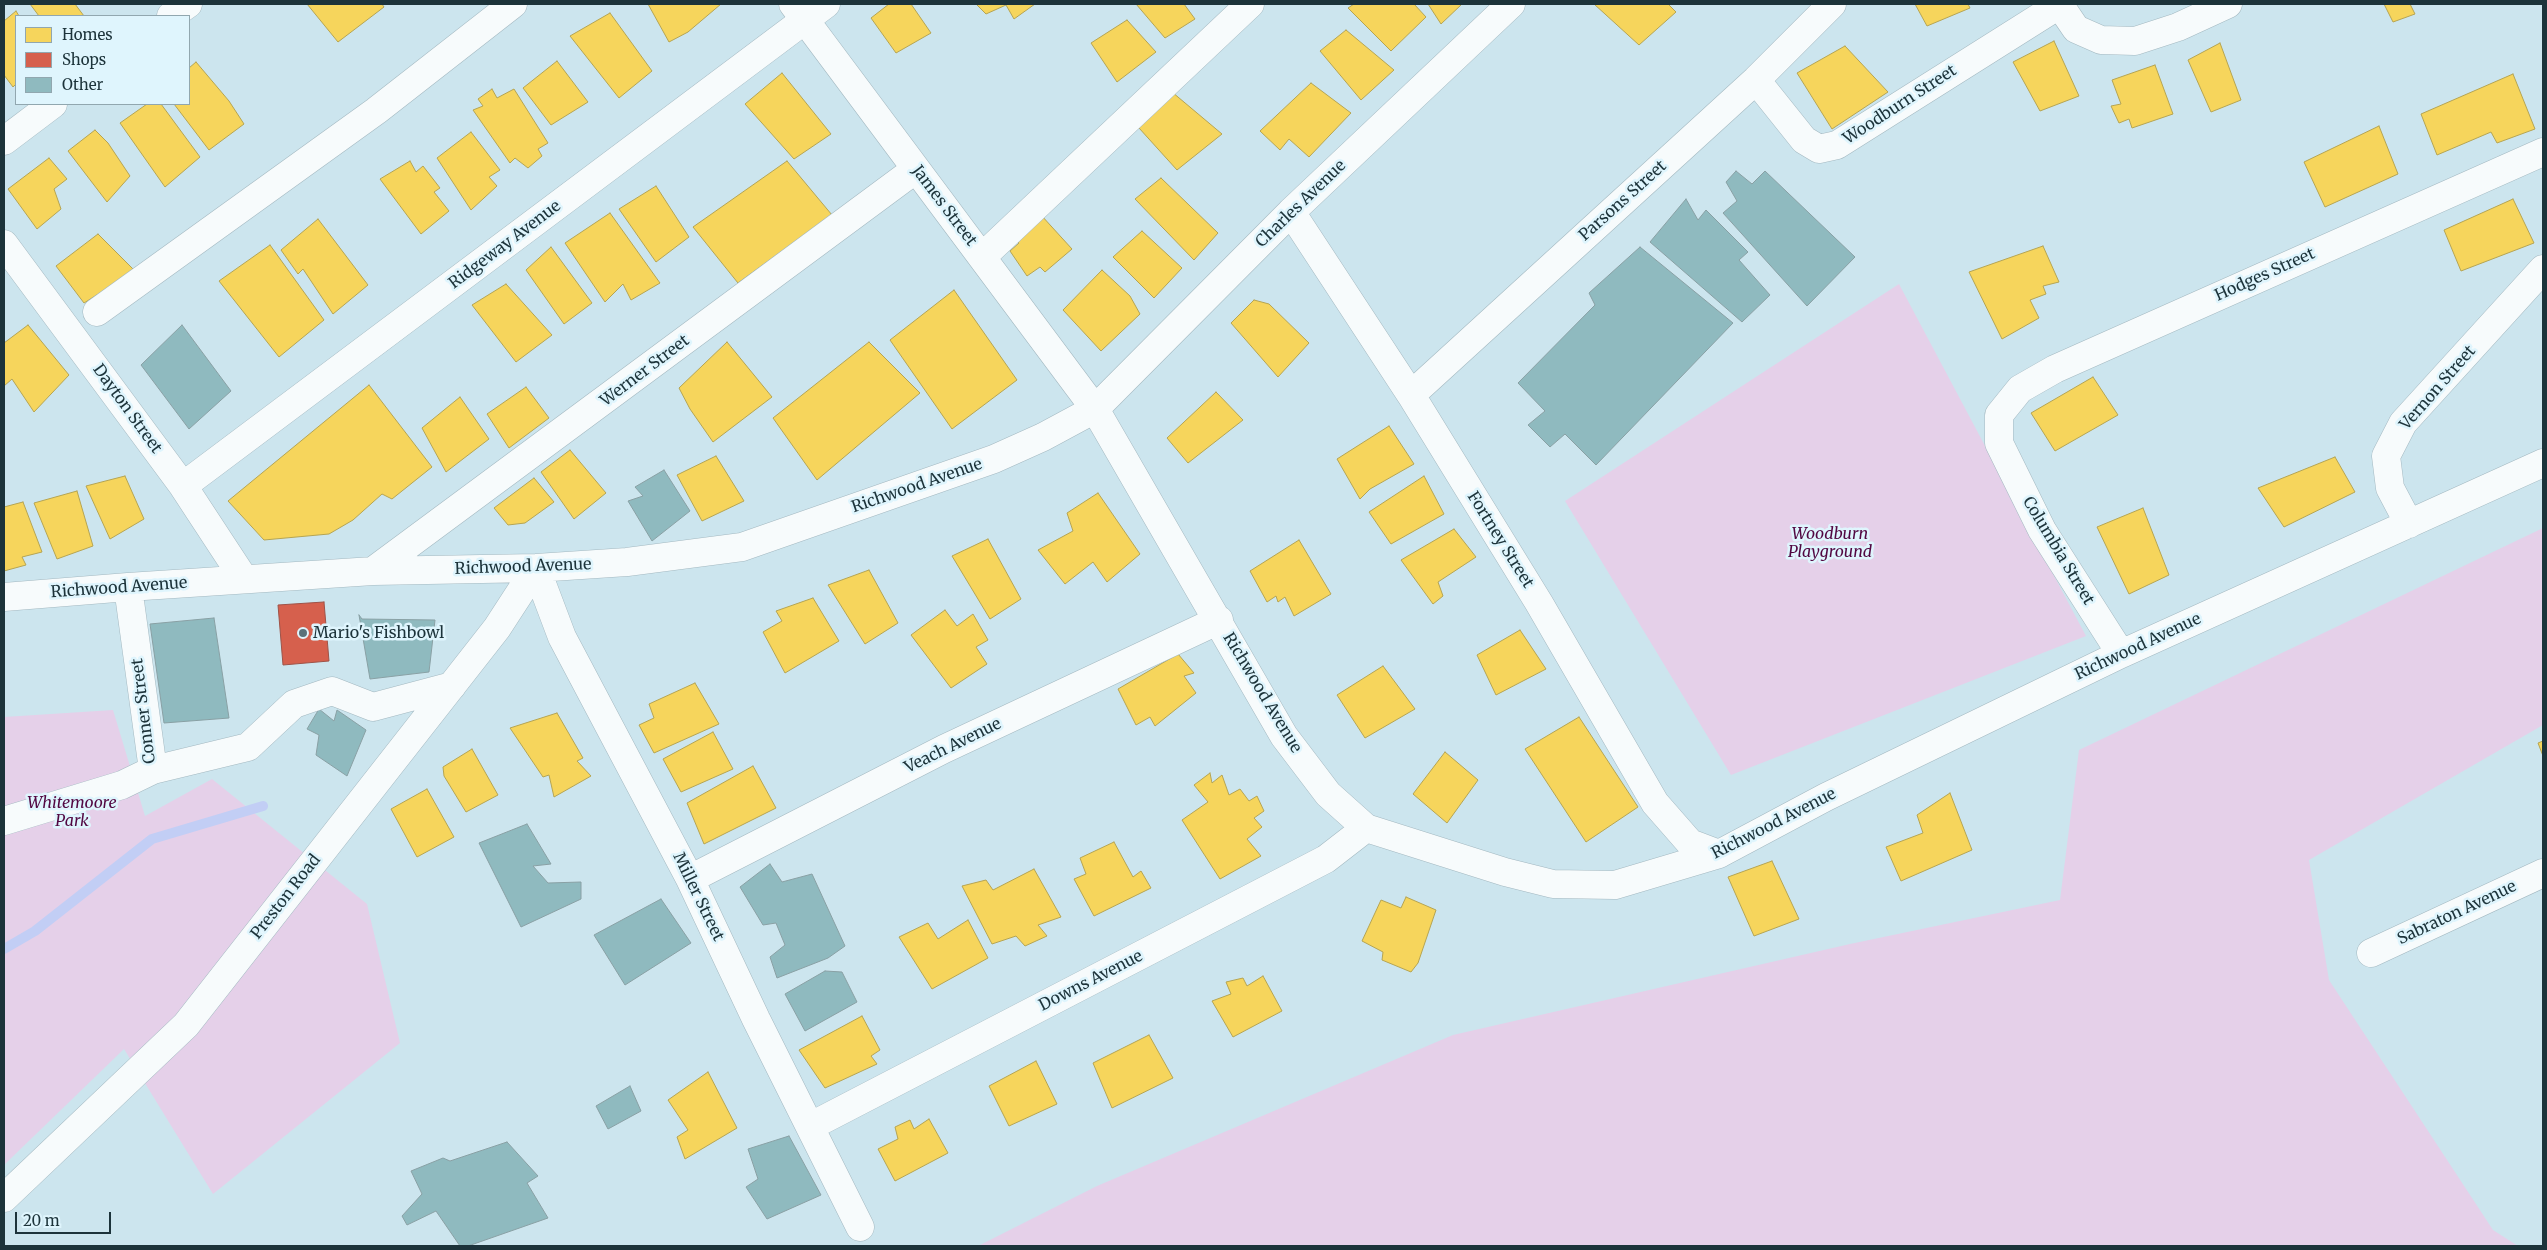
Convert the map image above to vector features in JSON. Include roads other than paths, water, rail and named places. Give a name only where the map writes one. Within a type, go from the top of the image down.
[{"type":"street","points":[[172,15],[188,4]]},
{"type":"street","points":[[97,312],[376,111],[513,4]]},
{"type":"street","points":[[982,257],[1250,4]]},
{"type":"street","name":"Charles Avenue","points":[[1095,409],[1291,212],[1511,4]]},
{"type":"street","name":"Parsons Street","points":[[1411,395],[1756,80],[1832,4]]},
{"type":"street","points":[[2058,5],[2076,29],[2101,40],[2135,41],[2178,27],[2228,4]]},
{"type":"street","name":"Woodburn Street","points":[[1756,80],[1804,140],[1819,149],[1837,145],[2058,5]]},
{"type":"street","name":"James Street","points":[[808,9],[916,170],[1095,409]]},
{"type":"street","name":"Ridgeway Avenue","points":[[183,486],[808,9]]},
{"type":"street","points":[[4,141],[52,105]]},
{"type":"street","name":"Hodges Street","points":[[1999,415],[2020,389],[2055,369],[2543,152]]},
{"type":"street","name":"Werner Street","points":[[373,571],[916,170]]},
{"type":"street","name":"Fortney Street","points":[[1291,212],[1411,395],[1539,603],[1656,803],[1690,843],[1719,854]]},
{"type":"street","name":"Dayton Street","points":[[4,244],[183,486],[244,579]]},
{"type":"street","name":"Vernon Street","points":[[2409,524],[2390,488],[2386,456],[2403,423],[2543,269]]},
{"type":"street","name":"Richwood Avenue","points":[[4,597],[373,571],[536,568],[627,562],[742,547],[994,459],[1043,437],[1095,409],[1290,743],[1328,794],[1366,828],[1444,855],[1553,884],[1615,885],[1719,854],[1826,797],[2122,654],[2543,463]]},
{"type":"street","name":"Columbia Street","points":[[1999,415],[1999,443],[2042,530],[2122,654]]},
{"type":"street","name":"Preston Road","points":[[4,1198],[186,1025],[498,628],[536,568]]},
{"type":"street","name":"Miller Street","points":[[536,568],[562,637],[690,879],[756,1019],[860,1227]]},
{"type":"street","name":"Conner Street","points":[[4,821],[122,785],[153,770],[128,587]]},
{"type":"street","name":"Veach Avenue","points":[[690,879],[944,749],[1219,620]]},
{"type":"street","points":[[153,770],[248,747],[294,704],[332,691],[373,707],[452,686]]},
{"type":"street","name":"Downs Avenue","points":[[811,1126],[1326,859],[1366,828]]},
{"type":"street","name":"Sabraton Avenue","points":[[2371,953],[2543,873]]},
{"type":"waterway","points":[[4,949],[35,931],[152,839],[263,806]]},
{"type":"place","name":"Mario's Fishbowl","points":[[303,633]]},
{"type":"park label","name":"Woodburn Playground","points":[[1830,543]]},
{"type":"park label","name":"Whitemoore Park","points":[[72,812]]}]
